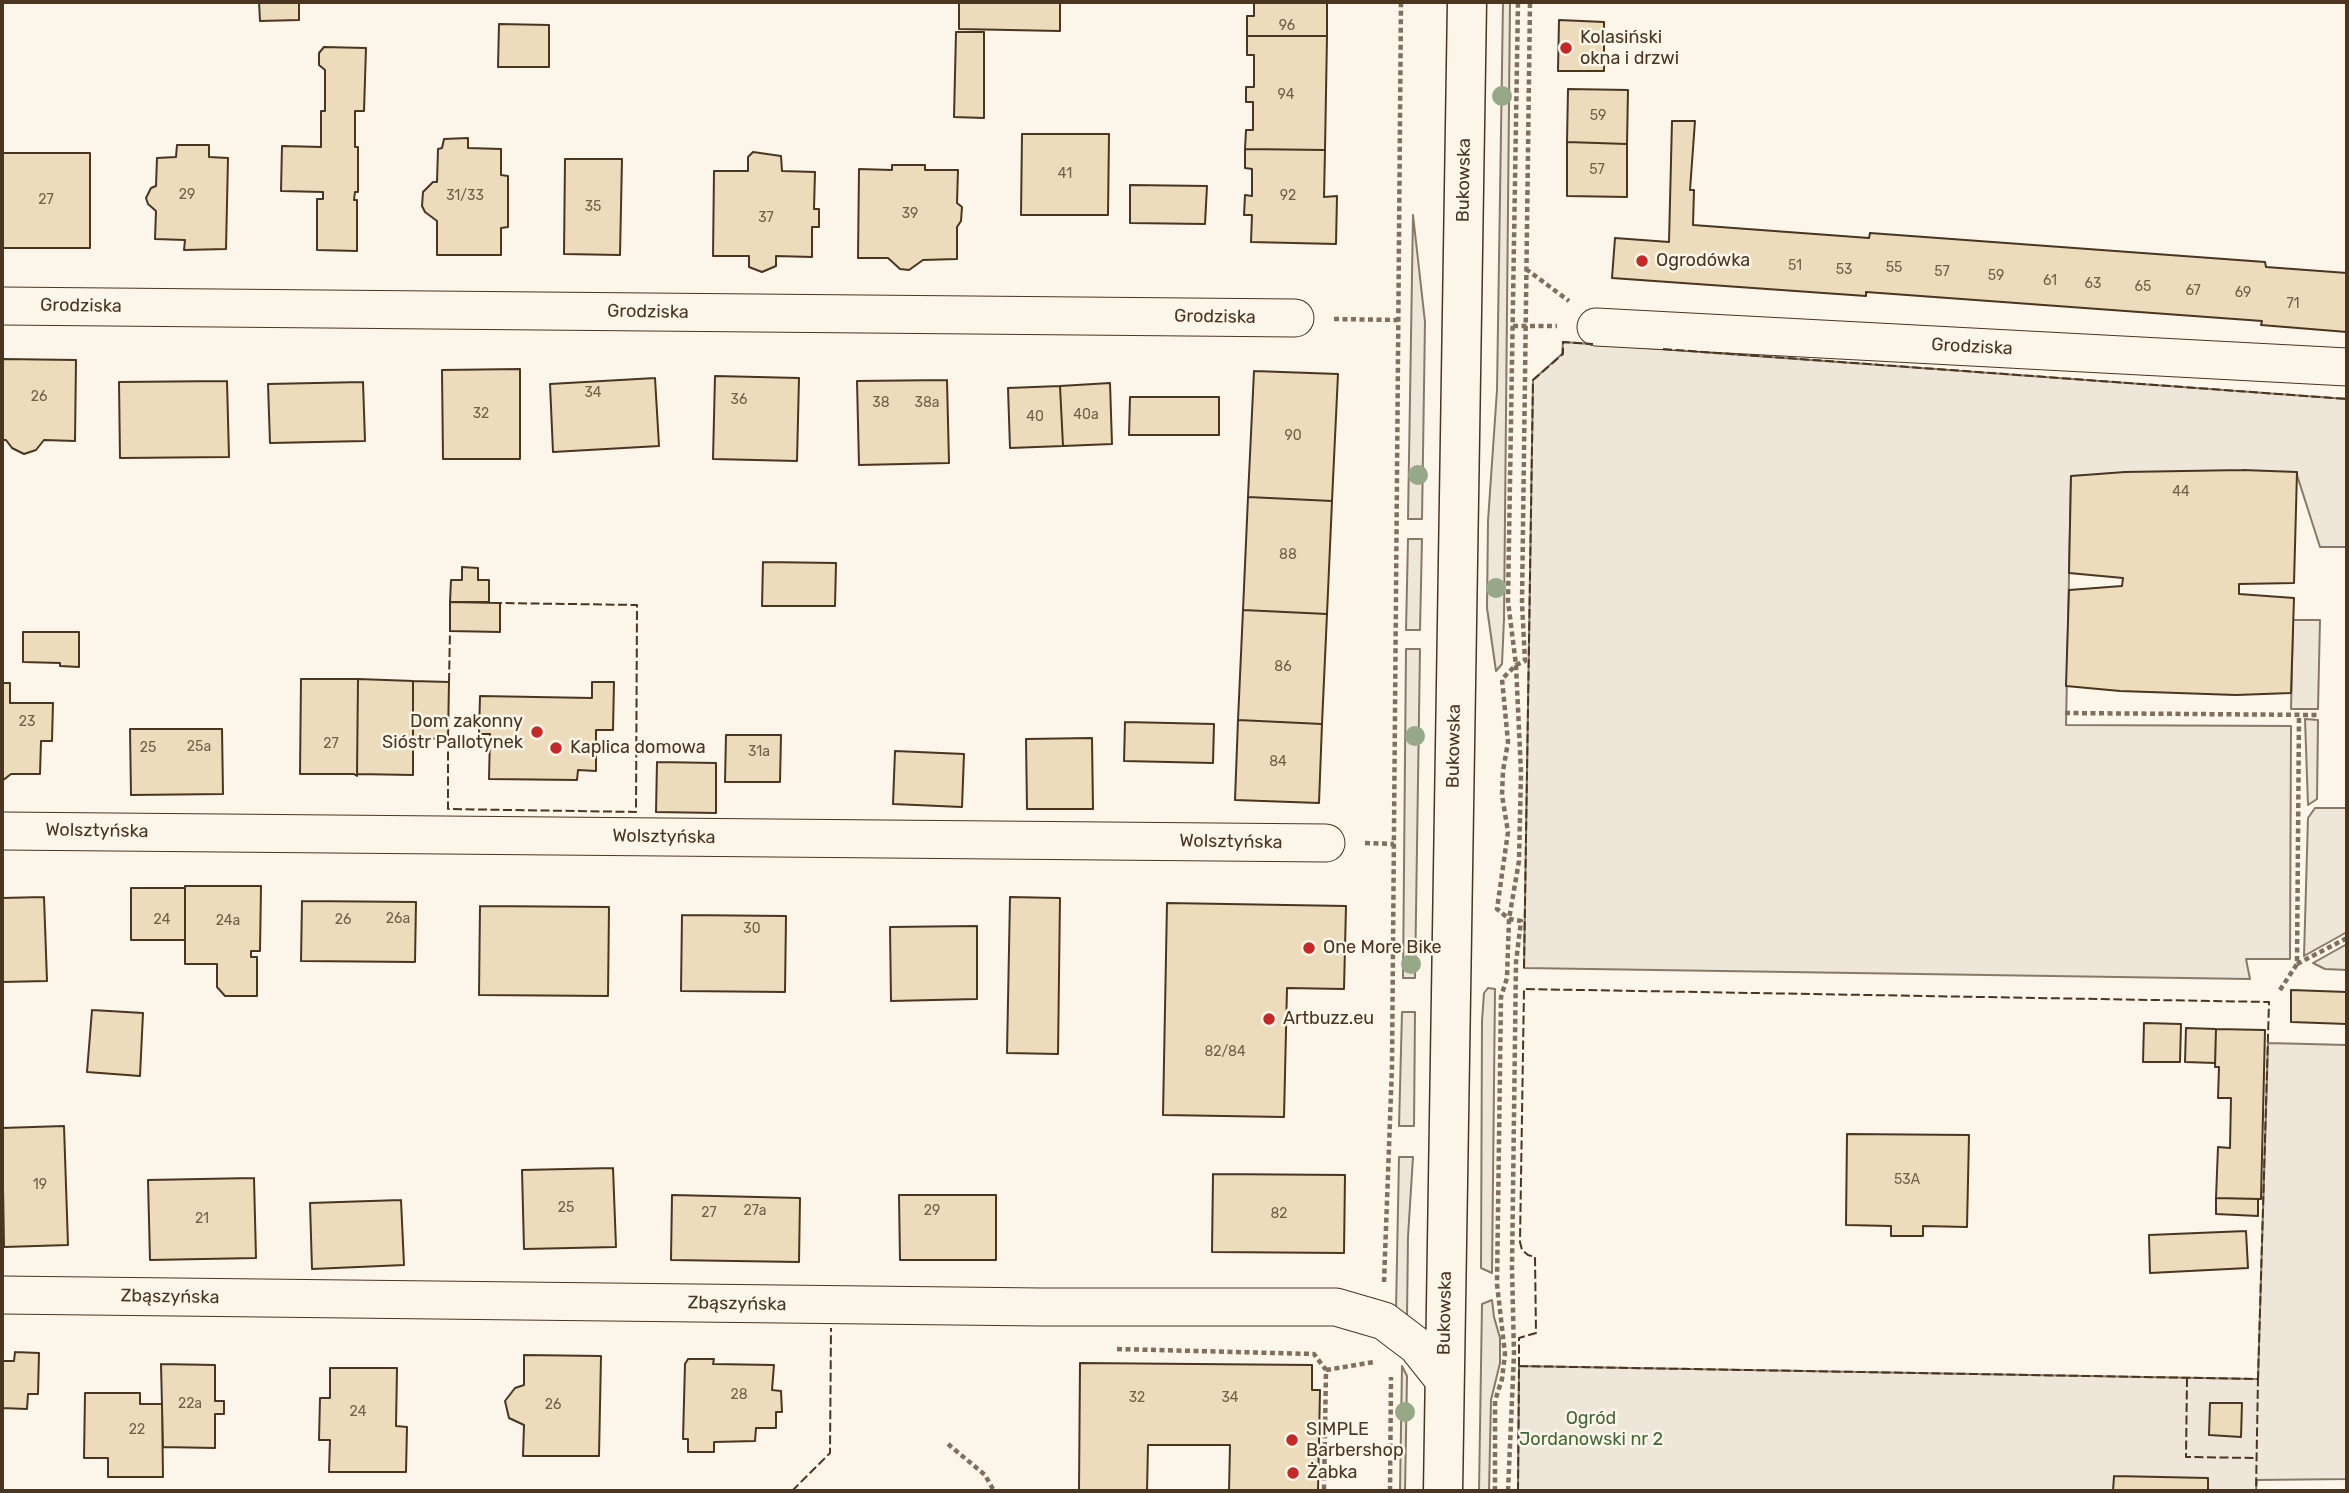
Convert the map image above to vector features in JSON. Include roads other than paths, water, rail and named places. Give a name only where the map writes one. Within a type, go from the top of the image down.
[{"type":"main road","name":"Bukowska","points":[[1443,1491],[1467,2]]},
{"type":"street","name":"Grodziska","points":[[2,306],[1295,318]]},
{"type":"street","name":"Grodziska","points":[[1597,327],[2347,367]]},
{"type":"street","name":"Wolsztyńska","points":[[2,831],[1326,843]]},
{"type":"street","name":"Zbąszyńska","points":[[2,1295],[1031,1307],[1316,1306],[1352,1310],[1384,1321],[1417,1346],[1444,1380]]},
{"type":"place","name":"Kolasiński okna i drzwi","points":[[1566,48]]},
{"type":"place","name":"Ogrodówka","points":[[1642,261]]},
{"type":"place","name":"Dom zakonny Sióstr Pallotynek","points":[[537,732]]},
{"type":"place","name":"Kaplica domowa","points":[[556,748]]},
{"type":"place","name":"One More Bike","points":[[1309,948]]},
{"type":"place","name":"Artbuzz.eu","points":[[1269,1019]]},
{"type":"place","name":"SIMPLE Barbershop","points":[[1292,1440]]},
{"type":"place","name":"Żabka","points":[[1293,1473]]},
{"type":"park label","name":"Ogród Jordanowski nr 2","points":[[1591,1429]]}]
